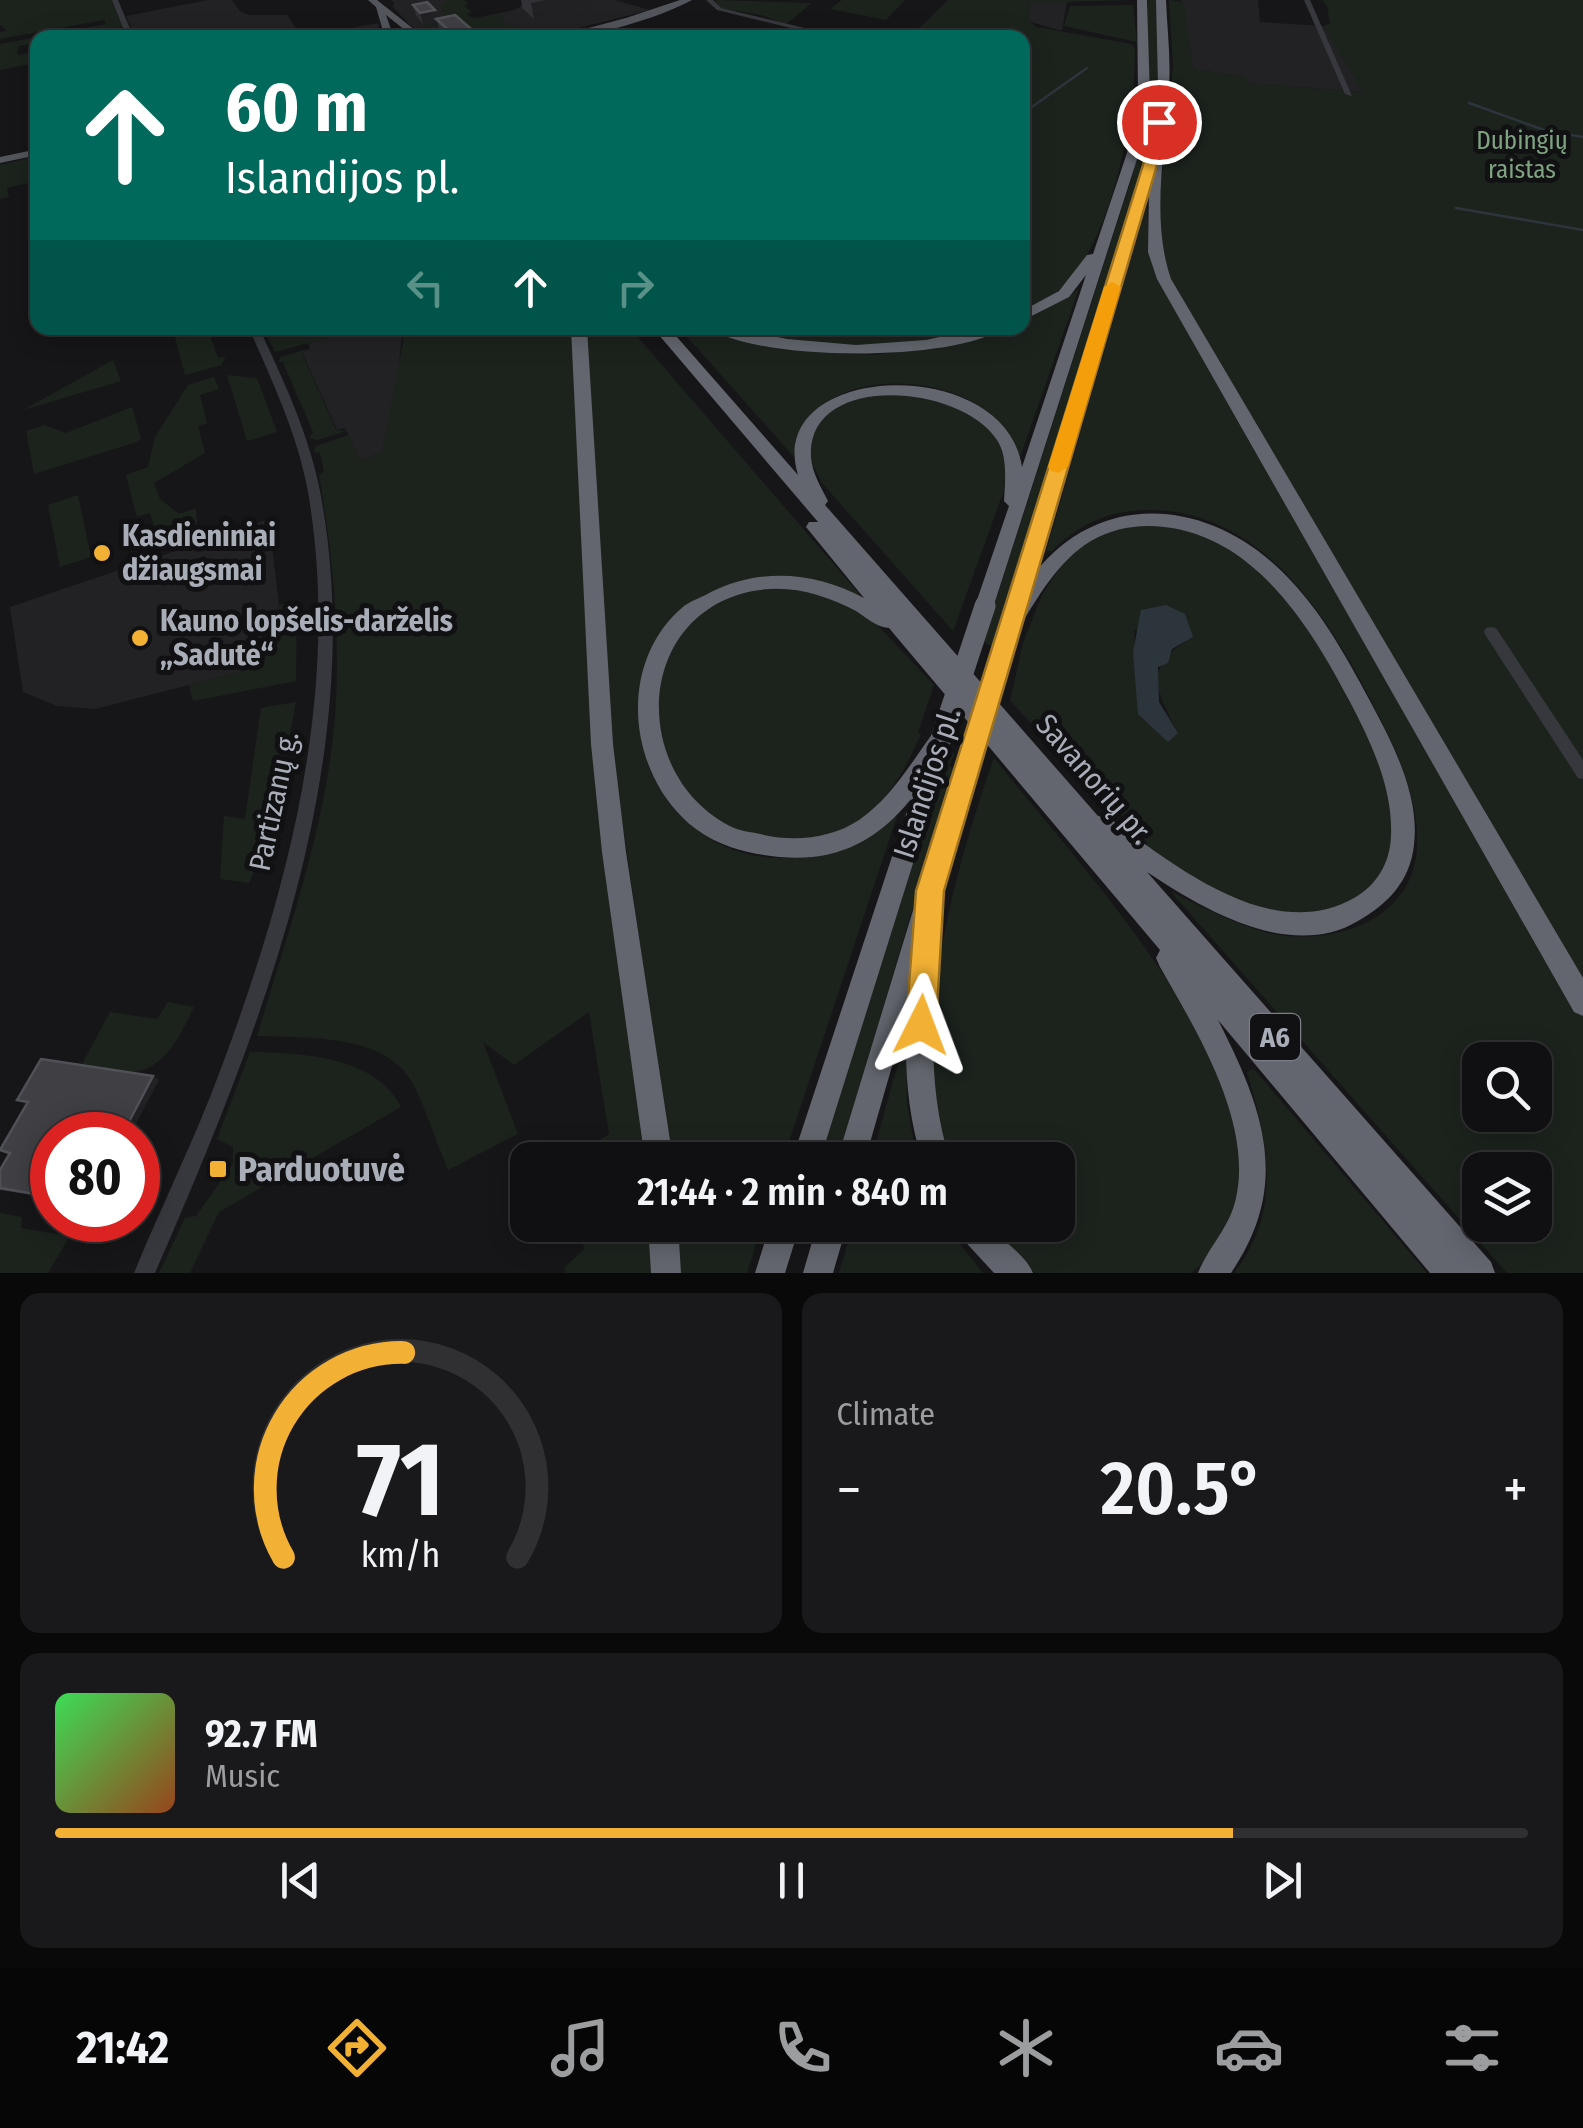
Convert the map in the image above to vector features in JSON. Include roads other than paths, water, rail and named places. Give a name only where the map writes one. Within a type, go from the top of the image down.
[{"type":"highway","name":"Islandijos pl.","points":[[812,1142],[1133,153],[1144,97],[1142,0]]},
{"type":"highway","name":"Islandijos pl.","points":[[856,1142],[1156,144],[1164,84],[1161,0]]},
{"type":"highway","points":[[1156,144],[1155,252],[1164,279],[1583,1004]]},
{"type":"highway","points":[[1030,313],[1064,294],[1109,231]]},
{"type":"highway","points":[[579,335],[602,744],[656,1142]]},
{"type":"highway","name":"Savanorių pr.","points":[[651,335],[1450,1273]]},
{"type":"highway","name":"Savanorių pr.","points":[[667,335],[1480,1273]]},
{"type":"highway","points":[[747,335],[780,343],[875,349],[969,335]]},
{"type":"highway","points":[[828,521],[803,466],[806,436],[815,420],[850,397],[880,390],[911,389],[956,399],[1000,430],[1014,462],[1012,526]]},
{"type":"highway","points":[[1008,629],[1043,576],[1065,551],[1090,533],[1130,520],[1157,519],[1198,526],[1227,539],[1291,592],[1334,654],[1390,768],[1399,802],[1401,854],[1381,893],[1356,911],[1318,923],[1278,920],[1258,916],[1186,885],[1069,801]]},
{"type":"highway","points":[[910,638],[850,598],[822,587],[778,582],[727,590],[690,612],[656,660],[647,704],[659,766],[670,790],[707,827],[736,841],[797,849],[825,845],[867,827],[890,808],[941,739]]},
{"type":"highway","points":[[930,891],[920,1046],[922,1099],[932,1142]]},
{"type":"highway","points":[[1140,908],[1216,1038],[1247,1130],[1252,1166],[1244,1225],[1213,1273]]},
{"type":"highway","points":[[665,1242],[666,1273]]},
{"type":"highway","points":[[770,1273],[780,1242]]},
{"type":"highway","points":[[818,1273],[827,1242]]},
{"type":"highway","points":[[984,1242],[1018,1273]]},
{"type":"main road","points":[[592,30],[644,19],[688,0]]},
{"type":"main road","points":[[609,30],[708,0]]},
{"type":"main road","points":[[375,4],[386,30]]},
{"type":"main road","points":[[375,4],[409,30]]},
{"type":"main road","points":[[0,160],[30,154]]},
{"type":"street","points":[[115,0],[128,30]]},
{"type":"street","points":[[708,0],[719,9],[810,30]]},
{"type":"street","points":[[1307,0],[1348,94]]},
{"type":"street","name":"Partizanų g.","points":[[144,1273],[200,1144],[238,1042],[300,834],[321,730],[325,610],[314,492],[286,401],[257,335]]},
{"type":"street","points":[[1491,632],[1583,773]]},
{"type":"waterway","points":[[1030,108],[1087,68]]},
{"type":"waterway","points":[[1469,103],[1544,130],[1583,137]]},
{"type":"waterway","points":[[1456,208],[1583,230]]},
{"type":"place","name":"Kasdieniniai džiaugsmai","points":[[102,553]]},
{"type":"place","name":"Kauno lopšelis-darželis „Sadutė“","points":[[140,638]]},
{"type":"place","name":"Parduotuvė","points":[[218,1169]]},
{"type":"park label","name":"Dubingių raistas","points":[[1522,154]]}]
